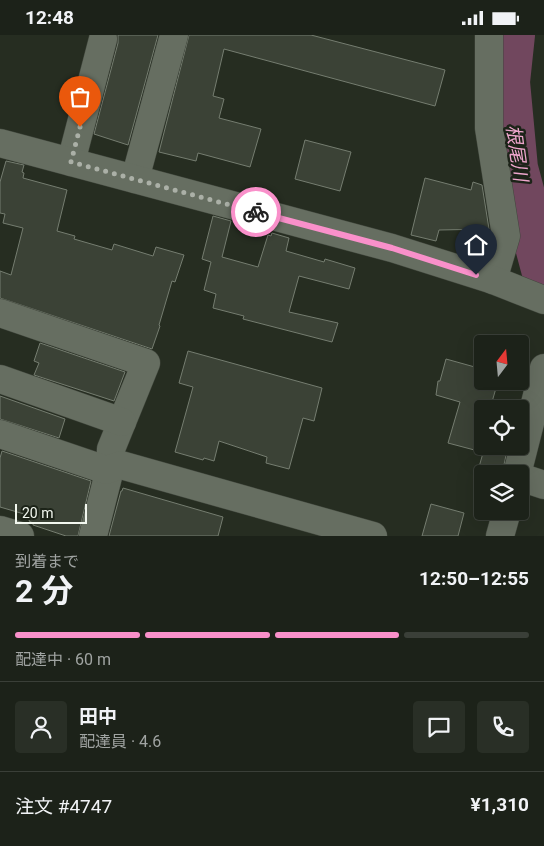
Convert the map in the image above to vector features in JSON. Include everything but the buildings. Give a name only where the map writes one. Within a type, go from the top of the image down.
[{"type":"street","points":[[134,179],[174,35]]},
{"type":"street","points":[[489,35],[490,128],[506,236],[493,280]]},
{"type":"street","points":[[71,162],[103,39]]},
{"type":"street","points":[[0,143],[392,248],[493,280],[544,300]]},
{"type":"street","points":[[0,313],[146,363],[111,449],[110,469],[93,536]]},
{"type":"street","points":[[519,465],[544,369]]},
{"type":"street","points":[[0,379],[122,422]]},
{"type":"street","points":[[0,434],[106,470],[121,465],[373,536]]},
{"type":"street","points":[[529,480],[544,485]]},
{"type":"street","points":[[500,536],[504,520]]},
{"type":"street","points":[[0,530],[20,536]]},
{"type":"waterway","name":"根尾川","points":[[513,35],[508,82],[516,168],[543,269]]},
{"type":"way so far","points":[[80,127],[71,162],[256,212]]},
{"type":"route","points":[[256,212],[392,248],[476,275]]}]
